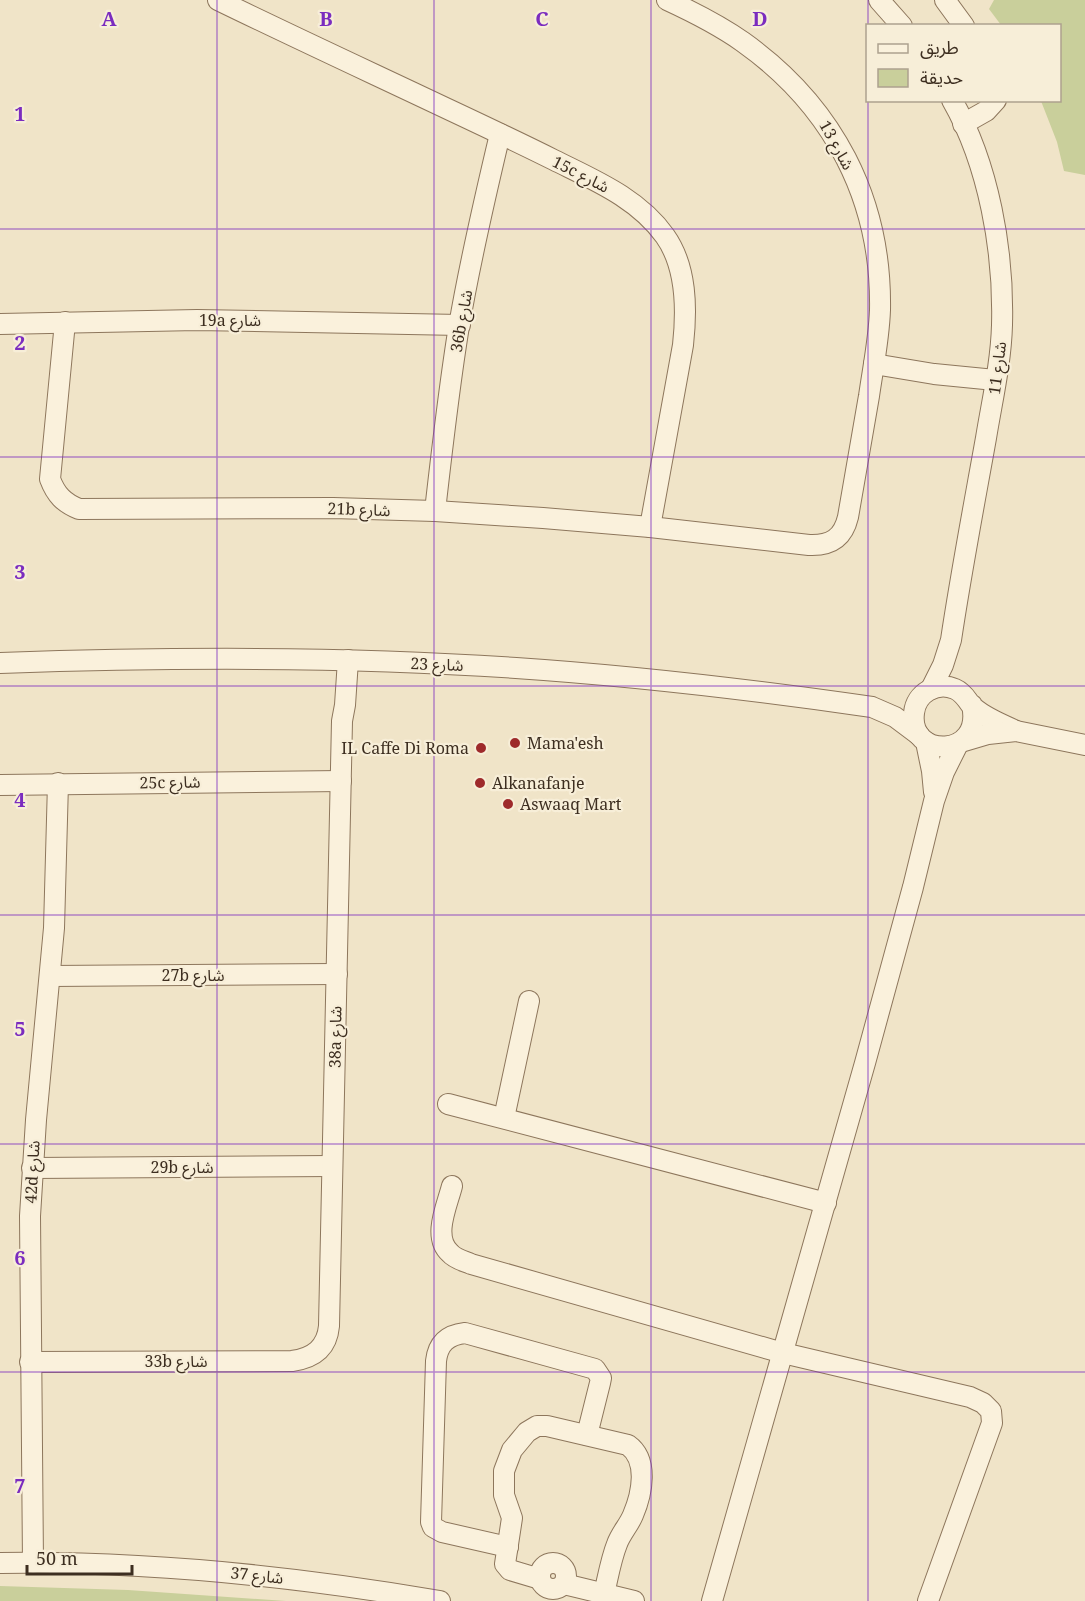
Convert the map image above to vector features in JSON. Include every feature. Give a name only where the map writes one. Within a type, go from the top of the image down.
[{"type":"street","name":"15c شارع","points":[[218,0],[607,187],[631,201],[650,218],[666,238],[677,260],[684,288],[686,316],[683,345],[650,527]]},
{"type":"street","name":"شارع 13","points":[[667,0],[696,14],[742,42],[783,75],[819,113],[847,158],[867,207],[878,259],[880,311],[874,364],[848,517],[837,540]]},
{"type":"street","points":[[879,0],[900,24]]},
{"type":"street","points":[[945,0],[963,24]]},
{"type":"street","points":[[958,112],[986,111],[994,102]]},
{"type":"street","name":"شارع 11","points":[[925,694],[943,666],[951,640],[995,387],[1002,326],[1001,274],[994,223],[981,172],[958,112]]},
{"type":"street","name":"36b شارع","points":[[435,511],[460,325],[478,230],[500,134]]},
{"type":"street","name":"19a شارع","points":[[0,324],[328,321],[460,325]]},
{"type":"street","name":"21b شارع","points":[[65,322],[50,479],[54,490],[69,505],[79,509],[251,508],[435,511],[650,527],[809,545],[828,544],[837,540]]},
{"type":"street","points":[[874,364],[995,387]]},
{"type":"street","name":"شارع 11","points":[[951,640],[954,667],[967,699]]},
{"type":"street","name":"شارع 23","points":[[0,663],[195,658],[342,660],[592,674],[872,707],[896,717],[922,738]]},
{"type":"street","name":"38a شارع","points":[[319,1351],[325,1343],[329,1326],[342,722],[345,705],[342,660]]},
{"type":"street","points":[[934,801],[932,771],[913,717],[914,707],[925,694],[947,687],[1016,731]]},
{"type":"street","name":"شارع 23","points":[[872,707],[925,694]]},
{"type":"street","points":[[712,1601],[826,1203],[934,801],[944,772],[973,725],[974,715],[967,699]]},
{"type":"street","points":[[922,738],[942,747],[988,734],[1016,731],[1085,745]]},
{"type":"street","name":"25c شارع","points":[[0,785],[341,781]]},
{"type":"street","name":"42d شارع","points":[[33,1563],[29,1265],[32,1168],[50,976],[56,880],[58,783]]},
{"type":"street","name":"27b شارع","points":[[50,976],[336,974]]},
{"type":"street","points":[[504,1118],[529,1001]]},
{"type":"street","points":[[448,1104],[826,1203]]},
{"type":"street","name":"29b شارع","points":[[32,1168],[332,1166]]},
{"type":"street","points":[[452,1186],[441,1230],[442,1244],[451,1255],[471,1264],[783,1353],[983,1402],[991,1410],[992,1423],[928,1601]]},
{"type":"street","points":[[508,1547],[442,1532],[433,1527],[431,1522],[436,1361],[441,1344],[456,1334],[465,1333],[595,1369],[601,1378],[587,1435]]},
{"type":"street","name":"33b شارع","points":[[30,1362],[292,1361],[311,1356],[319,1351]]},
{"type":"street","points":[[604,1594],[617,1545],[637,1505],[641,1473],[638,1455],[628,1445],[542,1425],[532,1428],[519,1440],[507,1460],[504,1472],[504,1495],[512,1518],[505,1560],[507,1568],[550,1588],[604,1594],[634,1601]]},
{"type":"street","name":"شارع 37","points":[[0,1563],[197,1569],[360,1587],[440,1601]]},
{"type":"green space","points":[[994,0],[1085,0],[1085,175],[1064,171],[1057,142],[1041,102],[1061,102],[1061,24],[1000,24],[989,9]]},
{"type":"green space","points":[[0,1586],[128,1590],[286,1601],[0,1601]]},
{"type":"place","name":"Mama'esh","points":[[515,743]]},
{"type":"place","name":"IL Caffe Di Roma","points":[[481,748]]},
{"type":"place","name":"Alkanafanje","points":[[480,783]]},
{"type":"place","name":"Aswaaq Mart","points":[[508,804]]}]
